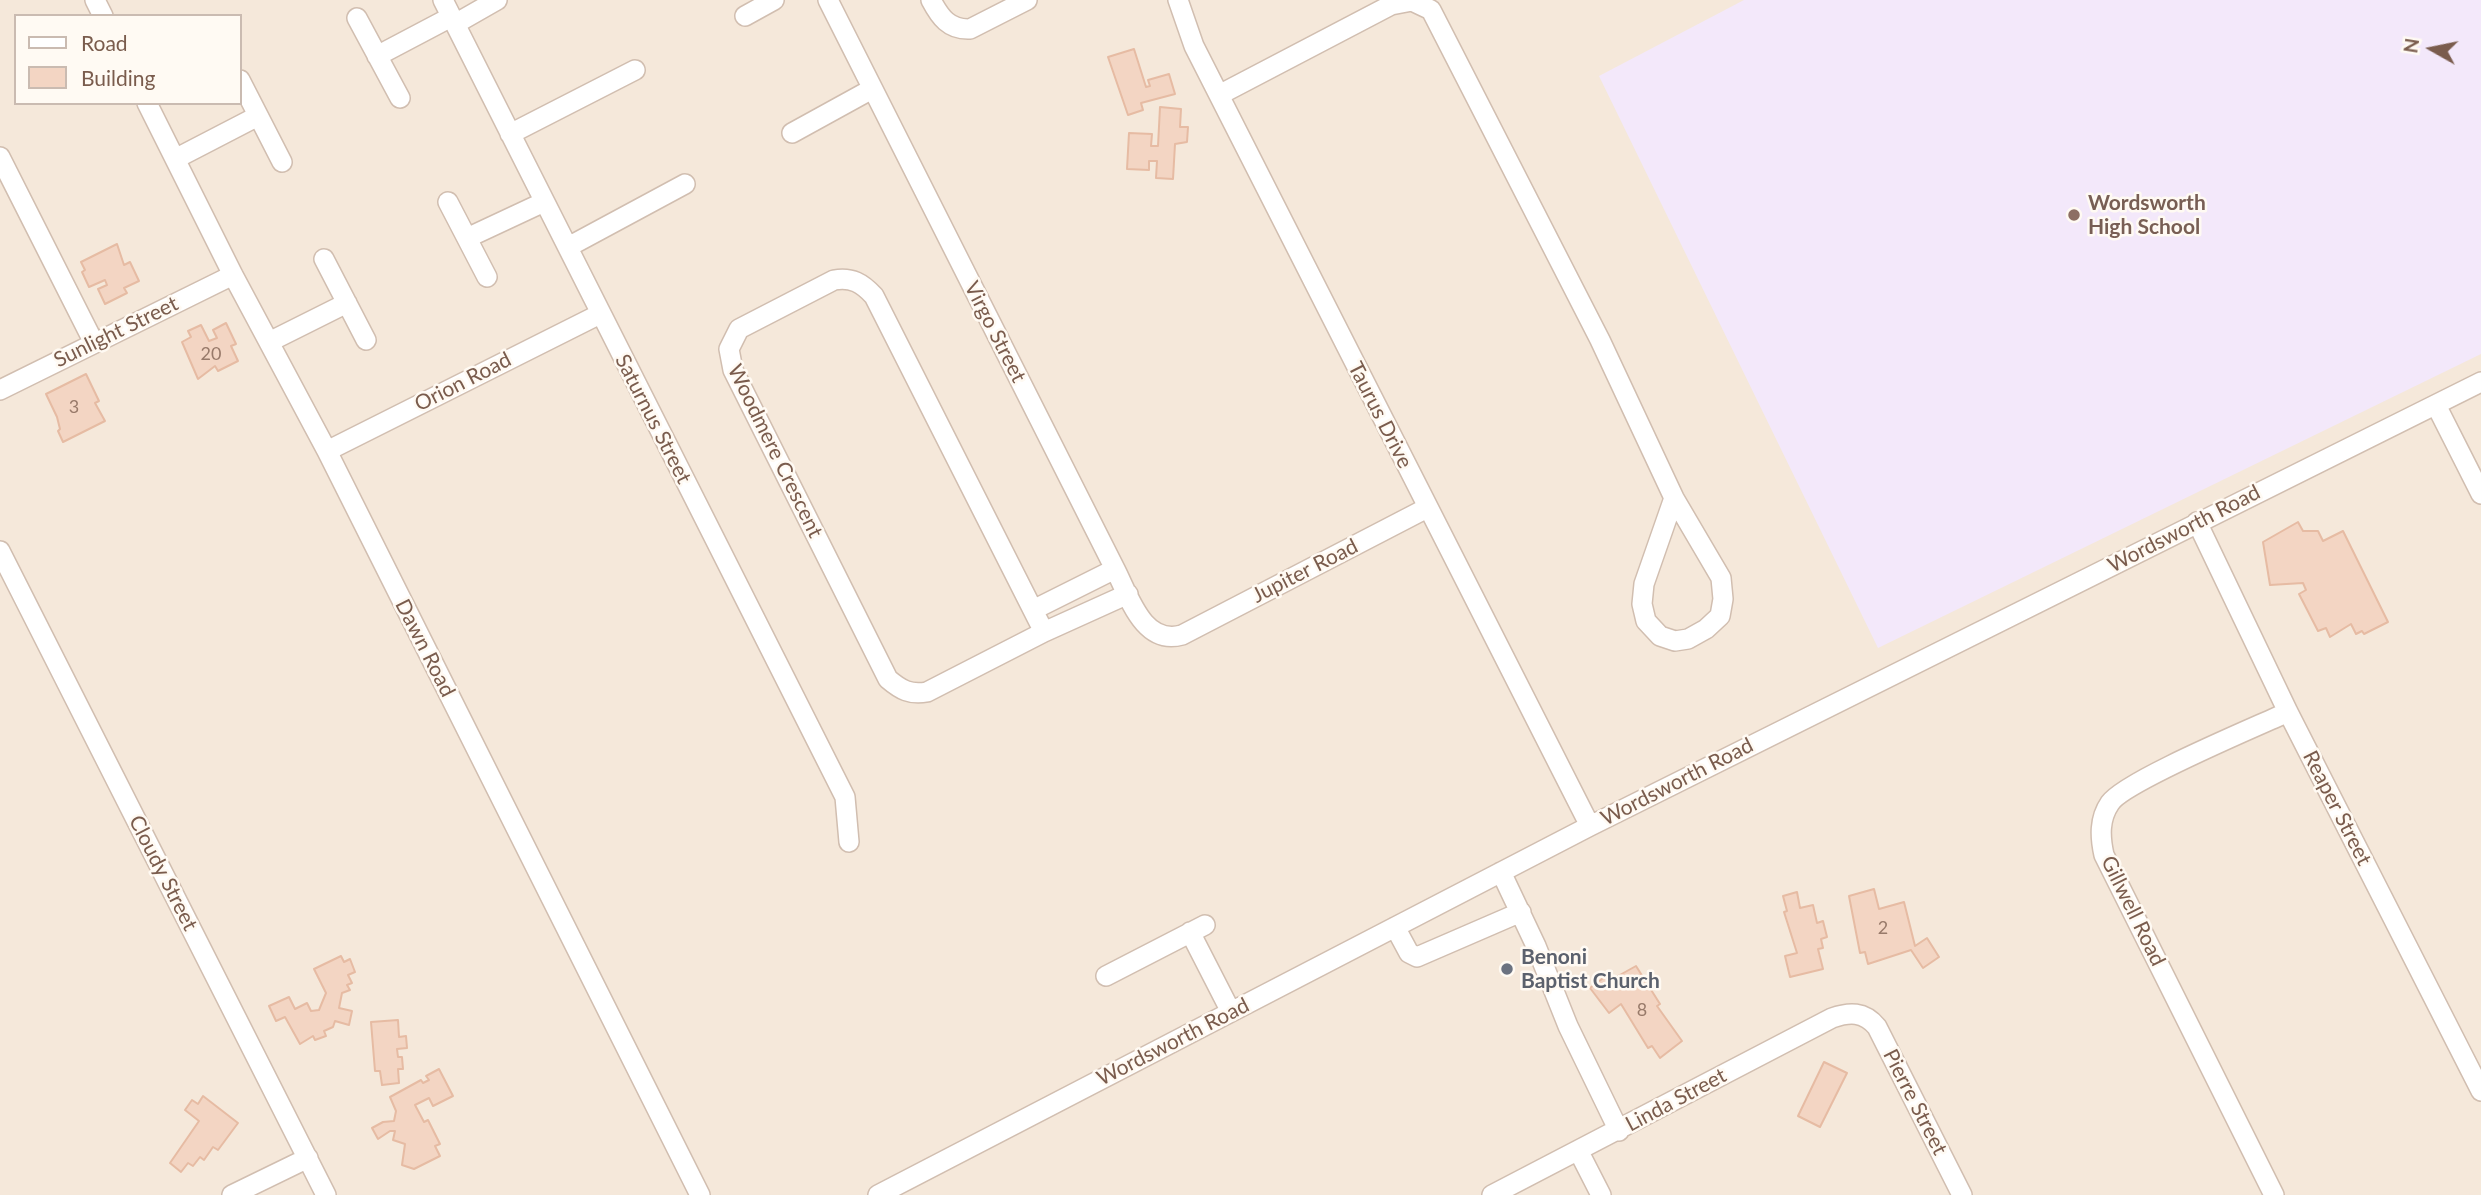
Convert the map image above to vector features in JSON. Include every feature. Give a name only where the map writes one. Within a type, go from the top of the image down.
[{"type":"street","points":[[377,56],[450,14],[497,0]]},
{"type":"street","points":[[745,16],[774,0]]},
{"type":"street","name":"Virgo Street","points":[[828,0],[1142,621],[1151,631],[1172,638],[1182,635]]},
{"type":"street","points":[[932,0],[947,23],[963,29],[970,29],[1027,0]]},
{"type":"street","name":"Taurus Drive","points":[[1178,0],[1194,46],[1590,826]]},
{"type":"street","points":[[1219,96],[1391,5],[1412,1],[1431,10],[1594,328],[1674,498],[1721,578],[1723,599],[1720,616],[1706,629],[1688,639],[1675,641],[1660,636],[1646,621],[1642,604],[1644,584],[1674,498]]},
{"type":"street","name":"Saturnus Street","points":[[450,14],[845,797],[849,842]]},
{"type":"street","points":[[357,18],[400,98]]},
{"type":"street","points":[[510,134],[635,70]]},
{"type":"street","points":[[242,84],[282,162]]},
{"type":"street","points":[[792,133],[872,89]]},
{"type":"street","name":"Dawn Road","points":[[148,105],[233,275],[327,451],[700,1195]]},
{"type":"street","points":[[175,159],[258,116]]},
{"type":"street","points":[[0,157],[93,344]]},
{"type":"street","points":[[568,247],[685,184]]},
{"type":"street","points":[[447,202],[487,277]]},
{"type":"street","points":[[467,238],[544,202]]},
{"type":"street","points":[[324,260],[366,340]]},
{"type":"street","name":"Sunlight Street","points":[[0,390],[233,275]]},
{"type":"street","name":"Woodmere Crescent","points":[[1044,632],[874,296],[865,286],[851,279],[834,280],[739,329],[729,349],[733,370],[888,680],[912,694],[927,692],[1044,632],[1128,594]]},
{"type":"street","points":[[269,342],[347,303]]},
{"type":"street","name":"Orion Road","points":[[327,451],[600,314]]},
{"type":"street","name":"Wordsworth Road","points":[[878,1195],[1590,826],[2481,382]]},
{"type":"street","points":[[2436,405],[2481,494]]},
{"type":"street","name":"Jupiter Road","points":[[1182,635],[1427,508]]},
{"type":"street","name":"Reaper Street","points":[[2197,522],[2288,712],[2481,1091]]},
{"type":"street","name":"Cloudy Street","points":[[0,551],[326,1195]]},
{"type":"street","points":[[1033,610],[1115,569]]},
{"type":"street","name":"Gillwell Road","points":[[2274,1195],[2104,855],[2101,821],[2110,803],[2127,788],[2288,712]]},
{"type":"street","points":[[1501,872],[1521,912],[1568,1027],[1619,1131]]},
{"type":"street","points":[[1395,927],[1409,953],[1417,957],[1521,912]]},
{"type":"street","points":[[1106,976],[1198,928],[1231,1012]]},
{"type":"street","name":"Linda Street","points":[[1492,1195],[1832,1018],[1845,1013],[1862,1015]]},
{"type":"street","name":"Pierre Street","points":[[1862,1015],[1877,1027],[1962,1195]]},
{"type":"street","points":[[1579,1152],[1601,1195]]},
{"type":"street","points":[[232,1195],[308,1158]]},
{"type":"shaded area","points":[[0,0],[2481,0],[2481,1195],[0,1195]]},
{"type":"shaded area","name":"Wordsworth High School","points":[[1744,0],[2481,0],[2481,354],[1878,648],[1599,76]]},
{"type":"building","points":[[1134,49],[1146,87],[1150,86],[1148,80],[1169,74],[1175,94],[1141,103],[1143,110],[1128,115],[1108,57]]},
{"type":"building","points":[[1160,107],[1181,109],[1180,127],[1188,127],[1187,142],[1175,144],[1173,179],[1156,178],[1157,161],[1149,161],[1149,170],[1127,169],[1129,133],[1152,134],[1151,146],[1158,146]]},
{"type":"building","points":[[117,244],[124,265],[130,262],[139,281],[124,288],[127,293],[105,304],[98,289],[107,285],[105,280],[89,287],[81,262]]},
{"type":"building","points":[[226,323],[236,344],[231,346],[238,361],[218,371],[215,366],[198,379],[182,342],[191,337],[188,331],[201,325],[209,341],[217,338],[213,330]]},
{"type":"building","points":[[86,374],[99,401],[95,403],[105,421],[63,442],[58,431],[60,429],[57,417],[46,394]]},
{"type":"building","points":[[2298,522],[2303,531],[2318,531],[2323,541],[2343,531],[2388,622],[2364,634],[2362,631],[2356,634],[2351,624],[2330,637],[2326,628],[2318,631],[2299,594],[2306,590],[2303,583],[2270,585],[2263,542]]},
{"type":"building","points":[[1874,889],[1879,909],[1904,902],[1915,946],[1927,938],[1939,957],[1923,968],[1911,950],[1868,964],[1865,952],[1860,953],[1849,896]]},
{"type":"building","points":[[1797,892],[1800,908],[1813,905],[1817,923],[1823,921],[1827,937],[1821,939],[1823,948],[1818,949],[1823,969],[1790,977],[1785,956],[1797,953],[1784,912],[1787,911],[1783,896]]},
{"type":"building","points":[[341,956],[344,962],[350,959],[355,972],[348,975],[352,983],[347,985],[350,990],[342,993],[339,1008],[352,1011],[349,1025],[335,1021],[333,1027],[324,1031],[326,1036],[315,1040],[313,1036],[300,1044],[285,1017],[276,1021],[269,1006],[289,997],[295,1009],[307,1003],[311,1011],[319,1010],[326,993],[314,969]]},
{"type":"building","points":[[1636,966],[1660,1004],[1657,1006],[1682,1041],[1660,1058],[1652,1046],[1648,1048],[1621,1004],[1609,1013],[1590,988],[1606,976],[1609,981]]},
{"type":"building","points":[[398,1020],[399,1037],[406,1036],[407,1048],[397,1049],[398,1057],[402,1057],[403,1069],[398,1069],[399,1083],[382,1085],[380,1071],[375,1071],[371,1022]]},
{"type":"building","points":[[1824,1062],[1847,1073],[1820,1127],[1798,1116]]},
{"type":"building","points":[[439,1069],[453,1096],[433,1106],[429,1098],[415,1105],[424,1122],[428,1120],[440,1144],[435,1146],[440,1156],[414,1169],[402,1165],[405,1144],[393,1140],[395,1131],[390,1131],[378,1139],[372,1128],[383,1122],[394,1121],[396,1111],[390,1097],[421,1080],[423,1083],[429,1080],[426,1076]]},
{"type":"building","points":[[203,1096],[238,1123],[218,1150],[213,1147],[204,1160],[200,1157],[193,1166],[188,1163],[181,1172],[170,1163],[199,1121],[185,1110],[192,1100],[198,1104]]},
{"type":"place","name":"Wordsworth High School","points":[[2074,215]]},
{"type":"place","name":"Benoni Baptist Church","points":[[1507,969]]}]
